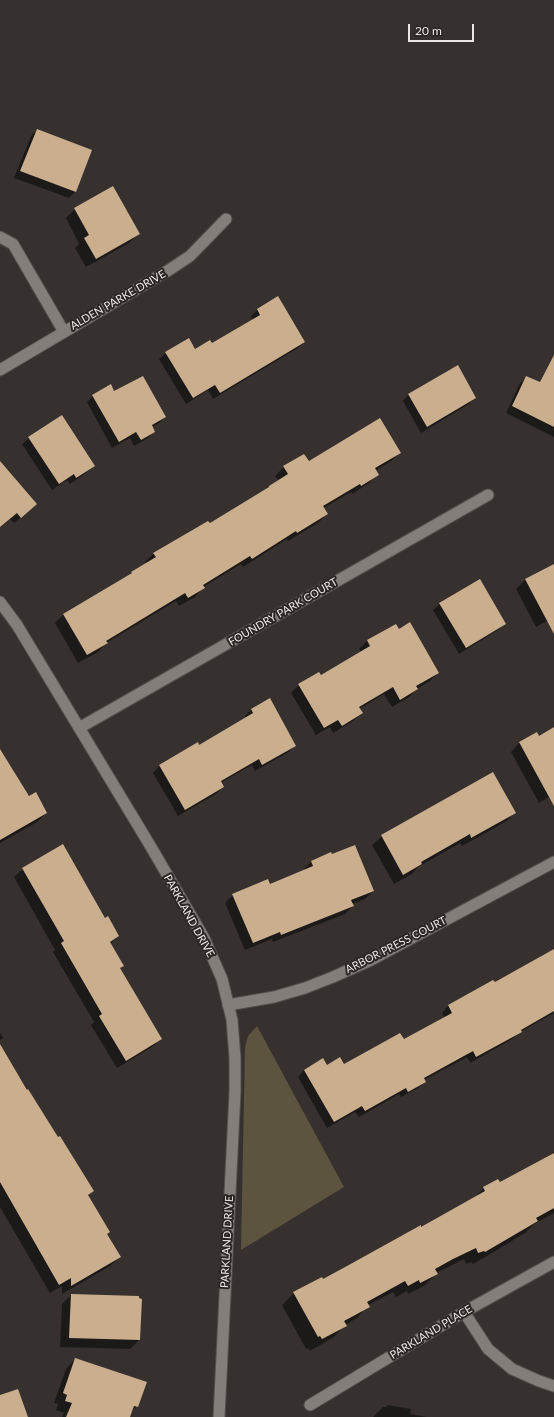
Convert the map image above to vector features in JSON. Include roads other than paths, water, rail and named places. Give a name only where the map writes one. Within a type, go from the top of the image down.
[{"type":"street","name":"ALDEN PARKE DRIVE","points":[[0,370],[169,270],[190,256],[226,219]]},
{"type":"street","points":[[0,237],[13,244],[64,332]]},
{"type":"street","name":"FOUNDRY PARK COURT","points":[[79,728],[488,495]]},
{"type":"street","name":"PARKLAND DRIVE","points":[[0,602],[17,625],[204,938],[222,980],[232,1020],[235,1058],[235,1092],[219,1417]]},
{"type":"street","name":"ARBOR PRESS COURT","points":[[228,1006],[305,988],[333,977],[371,960],[554,862]]},
{"type":"street","name":"PARKLAND PLACE","points":[[310,1405],[464,1312],[554,1262]]},
{"type":"street","points":[[464,1312],[488,1349],[512,1370],[539,1382],[554,1386]]}]
